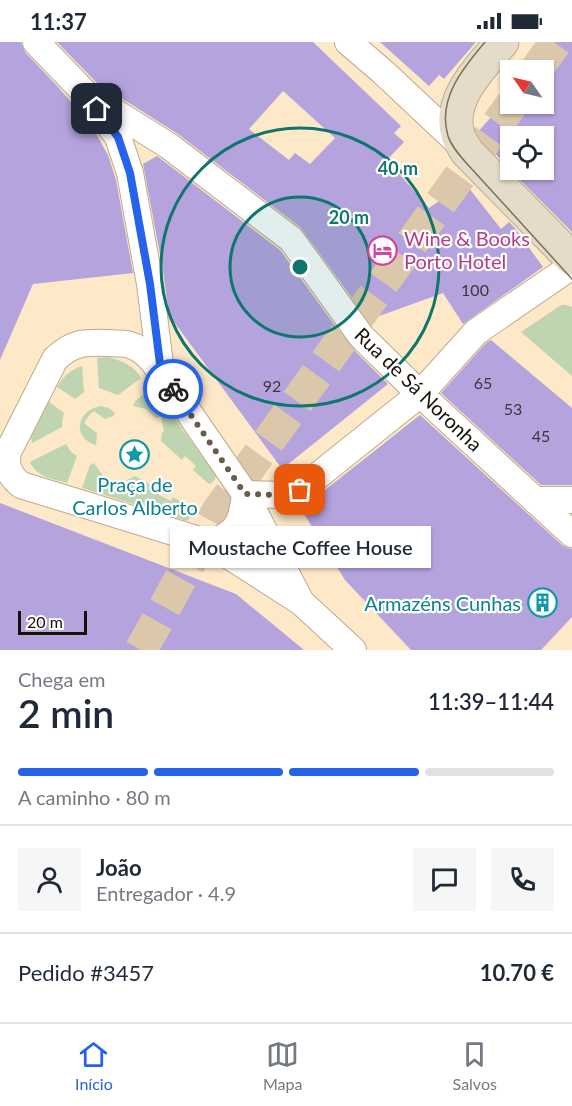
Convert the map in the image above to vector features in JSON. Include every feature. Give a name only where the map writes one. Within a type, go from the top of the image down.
[{"type":"street","points":[[36,42],[86,94],[118,137],[130,173],[150,284],[161,372]]},
{"type":"street","points":[[348,42],[467,152],[572,259]]},
{"type":"street","points":[[467,152],[458,137],[456,121],[462,94],[472,78],[502,42]]},
{"type":"street","name":"Rua de Sá Noronha","points":[[86,94],[170,146],[291,239],[361,336],[420,394],[572,534]]},
{"type":"street","points":[[245,494],[282,495],[300,490],[420,394],[476,332],[572,266]]},
{"type":"street","points":[[301,602],[245,494],[148,355],[129,344],[88,342],[64,350],[55,359],[8,452],[7,466],[13,478],[21,485],[209,543],[301,602],[353,650]]},
{"type":"street","points":[[209,543],[228,536],[240,522],[245,494]]},
{"type":"street","points":[[535,500],[572,500]]},
{"type":"green space","points":[[561,305],[572,307],[572,376],[521,332]]},
{"type":"green space","points":[[108,357],[127,364],[141,378],[118,395],[99,388],[97,358]]},
{"type":"green space","points":[[82,366],[84,392],[75,399],[57,387],[67,374]]},
{"type":"green space","points":[[152,388],[216,475],[212,483],[209,484],[193,470],[196,466],[185,456],[182,460],[161,441],[164,431],[161,417],[156,418],[146,409],[133,406],[135,401]]},
{"type":"green space","points":[[48,401],[64,413],[62,427],[32,443],[31,438]]},
{"type":"green space","points":[[101,406],[115,413],[105,419],[94,411],[85,421],[85,424],[97,433],[96,445],[83,437],[80,424],[86,413]]},
{"type":"green space","points":[[66,444],[77,456],[67,483],[46,477],[30,462]]},
{"type":"green space","points":[[94,463],[103,476],[112,480],[113,484],[127,484],[127,480],[135,476],[160,490],[159,495],[171,501],[173,497],[193,508],[190,518],[187,521],[82,488],[90,465]]},
{"type":"building","points":[[0,42],[21,42],[25,52],[91,125],[108,155],[116,180],[133,273],[33,284],[0,360]]},
{"type":"building","points":[[57,42],[313,42],[401,126],[394,133],[404,142],[387,160],[429,208],[465,183],[501,229],[509,222],[514,227],[543,267],[463,324],[443,293],[368,320],[300,227],[178,134],[96,82]],"holes":[[[283,91],[335,138],[310,164],[295,153],[289,160],[249,129]]]},
{"type":"building","points":[[380,42],[476,42],[444,79],[439,75],[429,86]]},
{"type":"building","points":[[555,42],[572,42],[572,232],[520,180],[554,180],[554,126],[500,126],[500,159],[477,133],[500,107],[500,114],[554,114],[554,60],[540,60]]},
{"type":"building","points":[[157,156],[280,250],[349,345],[388,384],[282,469],[169,315],[143,164]]},
{"type":"building","points":[[491,340],[572,408],[572,485],[541,485],[441,393]]},
{"type":"building","points":[[420,415],[562,545],[572,549],[572,617],[541,650],[411,650],[345,580],[301,509]]},
{"type":"building","points":[[0,503],[236,594],[304,650],[0,650]]},
{"type":"tunnel","points":[[543,60],[556,42]]},
{"type":"tunnel","points":[[141,650],[218,511],[505,114]]},
{"type":"tram line","points":[[485,42],[468,62],[449,97],[446,109],[448,136],[461,156],[572,279]]},
{"type":"way so far","points":[[173,389],[245,494],[282,495],[300,490]]},
{"type":"place","name":"Wine & Books Porto Hotel","points":[[383,250]]},
{"type":"place","name":"Praça de Carlos Alberto","points":[[135,454]]},
{"type":"place","name":"Moustache Coffee House","points":[[300,490]]},
{"type":"place","name":"Armazéns Cunhas","points":[[542,603]]},
{"type":"route","points":[[97,109],[118,137],[130,173],[150,284],[161,372],[173,389]]}]
